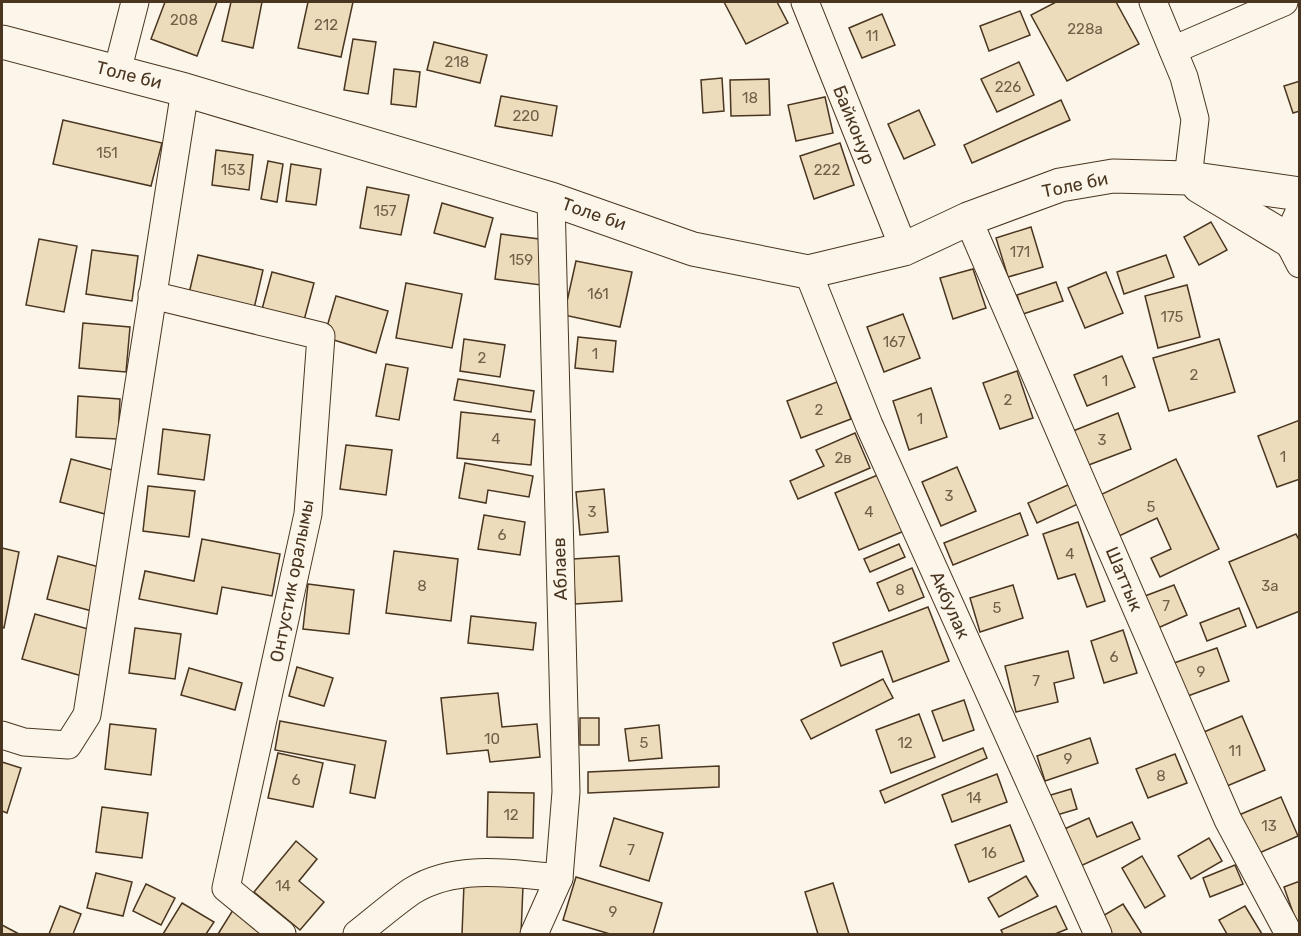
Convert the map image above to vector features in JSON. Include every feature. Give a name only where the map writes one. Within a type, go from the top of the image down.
[{"type":"main road","name":"Толе би","points":[[2,42],[185,90],[551,199],[693,249],[808,272],[904,249],[968,219],[1060,185],[1113,176],[1188,178],[1299,194]]},
{"type":"main road","points":[[1188,178],[1296,239]]},
{"type":"street","points":[[117,72],[135,2]]},
{"type":"street","name":"Байконур","points":[[805,2],[904,249]]},
{"type":"street","points":[[1154,2],[1184,77],[1195,119],[1188,178]]},
{"type":"street","points":[[1173,50],[1284,2]]},
{"type":"street","points":[[2,735],[24,742],[68,745],[87,715],[185,90]]},
{"type":"street","name":"Аблаев","points":[[534,934],[559,878],[566,792],[551,199]]},
{"type":"street","name":"Шаттык","points":[[968,219],[1228,820],[1289,934]]},
{"type":"street","name":"Акбулак","points":[[808,272],[869,425],[1098,934]]},
{"type":"street","name":"Онтустик оралымы","points":[[152,295],[321,336],[308,514],[226,888],[282,934]]},
{"type":"street","points":[[357,934],[413,891],[436,880],[480,872],[559,878]]},
{"type":"building","points":[[165,2],[217,2],[197,56],[151,39]]},
{"type":"building","points":[[231,2],[262,2],[253,48],[222,41]]},
{"type":"building","points":[[308,2],[353,2],[341,57],[298,48]]},
{"type":"building","points":[[724,2],[777,2],[788,23],[746,44]]},
{"type":"building","points":[[1056,2],[1116,2],[1139,44],[1067,81],[1031,15]]},
{"type":"building","points":[[1020,11],[1030,35],[989,51],[980,26]]},
{"type":"building","points":[[882,14],[895,45],[862,58],[849,28]]},
{"type":"building","points":[[353,39],[376,42],[368,94],[344,90]]},
{"type":"building","points":[[434,42],[487,55],[480,83],[427,70]]},
{"type":"building","points":[[1019,62],[1034,95],[997,112],[981,79]]},
{"type":"building","points":[[394,69],[420,72],[416,107],[391,104]]},
{"type":"building","points":[[722,78],[724,111],[703,113],[701,80]]},
{"type":"building","points":[[769,79],[770,115],[731,116],[730,80]]},
{"type":"building","points":[[1300,81],[1300,111],[1293,113],[1284,86]]},
{"type":"building","points":[[501,96],[557,106],[552,136],[495,126]]},
{"type":"building","points":[[825,97],[833,133],[796,141],[788,105]]},
{"type":"building","points":[[1061,100],[1070,120],[972,163],[964,145]]},
{"type":"building","points":[[919,110],[935,145],[904,159],[888,124]]},
{"type":"building","points":[[63,120],[162,143],[151,186],[53,164]]},
{"type":"building","points":[[840,143],[854,185],[814,199],[800,156]]},
{"type":"building","points":[[216,150],[253,155],[249,190],[212,185]]},
{"type":"building","points":[[268,161],[283,164],[277,202],[261,199]]},
{"type":"building","points":[[291,164],[321,169],[316,205],[286,201]]},
{"type":"building","points":[[367,187],[409,195],[401,235],[360,228]]},
{"type":"building","points":[[442,203],[493,218],[485,247],[434,233]]},
{"type":"building","points":[[1211,222],[1227,250],[1199,265],[1184,237]]},
{"type":"building","points":[[1031,227],[1043,267],[1008,277],[996,238]]},
{"type":"building","points":[[501,234],[547,240],[541,285],[495,279]]},
{"type":"building","points":[[39,239],[77,246],[64,312],[26,305]]},
{"type":"building","points":[[92,250],[138,256],[132,301],[86,294]]},
{"type":"building","points":[[198,255],[263,270],[252,317],[187,302]]},
{"type":"building","points":[[1166,255],[1174,277],[1124,294],[1117,272]]},
{"type":"building","points":[[576,261],[632,272],[620,327],[564,315]]},
{"type":"building","points":[[973,269],[986,308],[953,319],[940,278]]},
{"type":"building","points":[[272,272],[314,283],[303,324],[261,313]]},
{"type":"building","points":[[1106,272],[1123,313],[1085,328],[1068,288]]},
{"type":"building","points":[[1056,282],[1063,301],[1023,314],[1017,295]]},
{"type":"building","points":[[406,283],[462,294],[452,348],[396,338]]},
{"type":"building","points":[[1187,285],[1200,337],[1158,348],[1145,296]]},
{"type":"building","points":[[336,296],[388,311],[376,353],[324,337]]},
{"type":"building","points":[[903,314],[920,358],[884,372],[867,327]]},
{"type":"building","points":[[83,323],[130,327],[126,372],[79,368]]},
{"type":"building","points":[[578,337],[616,341],[613,372],[575,368]]},
{"type":"building","points":[[464,339],[505,345],[500,377],[460,371]]},
{"type":"building","points":[[1219,339],[1235,392],[1169,411],[1153,358]]},
{"type":"building","points":[[1122,356],[1135,387],[1087,406],[1074,375]]},
{"type":"building","points":[[386,364],[408,368],[399,420],[376,416]]},
{"type":"building","points":[[1017,371],[1033,418],[1000,429],[983,383]]},
{"type":"building","points":[[458,379],[534,391],[531,412],[454,400]]},
{"type":"building","points":[[837,382],[851,419],[801,438],[787,401]]},
{"type":"building","points":[[931,388],[947,437],[909,450],[893,401]]},
{"type":"building","points":[[78,396],[120,399],[118,439],[76,437]]},
{"type":"building","points":[[461,412],[535,420],[531,465],[457,458]]},
{"type":"building","points":[[1118,413],[1131,449],[1086,466],[1073,431]]},
{"type":"building","points":[[1300,420],[1300,479],[1277,487],[1258,436]]},
{"type":"building","points":[[163,429],[210,435],[204,480],[158,474]]},
{"type":"building","points":[[855,433],[870,468],[798,499],[790,481],[824,466],[816,450]]},
{"type":"building","points":[[346,445],[392,450],[386,495],[340,489]]},
{"type":"building","points":[[71,459],[116,471],[105,514],[60,502]]},
{"type":"building","points":[[1176,459],[1219,549],[1160,577],[1151,558],[1171,549],[1157,518],[1117,537],[1098,496]]},
{"type":"building","points":[[465,463],[533,476],[529,497],[488,490],[486,503],[459,498]]},
{"type":"building","points":[[957,467],[976,511],[941,526],[922,482]]},
{"type":"building","points":[[880,474],[904,531],[859,550],[835,493]]},
{"type":"building","points":[[1070,484],[1080,503],[1037,523],[1028,503]]},
{"type":"building","points":[[148,486],[195,491],[189,537],[143,531]]},
{"type":"building","points":[[604,489],[608,532],[580,535],[576,492]]},
{"type":"building","points":[[1020,513],[1028,535],[953,565],[944,543]]},
{"type":"building","points":[[484,515],[525,522],[520,555],[478,549]]},
{"type":"building","points":[[1078,522],[1105,601],[1087,607],[1075,574],[1058,579],[1043,534]]},
{"type":"building","points":[[1296,534],[1300,542],[1300,611],[1257,628],[1229,562]]},
{"type":"building","points":[[202,539],[280,554],[272,596],[222,587],[217,614],[139,599],[145,571],[194,581]]},
{"type":"building","points":[[899,544],[905,557],[870,572],[864,559]]},
{"type":"building","points":[[2,548],[19,552],[4,628],[2,627]]},
{"type":"building","points":[[394,551],[458,559],[451,621],[386,613]]},
{"type":"building","points":[[58,556],[103,568],[92,611],[47,599]]},
{"type":"building","points":[[619,556],[622,601],[575,604],[573,559]]},
{"type":"building","points":[[912,568],[924,597],[889,611],[877,583]]},
{"type":"building","points":[[308,584],[354,590],[349,634],[303,629]]},
{"type":"building","points":[[1013,585],[1023,618],[980,632],[970,598]]},
{"type":"building","points":[[1174,585],[1187,615],[1158,628],[1145,596]]},
{"type":"building","points":[[928,607],[949,661],[893,682],[882,651],[841,666],[833,643]]},
{"type":"building","points":[[1239,608],[1246,626],[1207,641],[1200,623]]},
{"type":"building","points":[[35,614],[95,631],[82,676],[22,659]]},
{"type":"building","points":[[471,616],[536,623],[533,650],[468,643]]},
{"type":"building","points":[[135,628],[181,634],[175,679],[129,673]]},
{"type":"building","points":[[1123,630],[1137,673],[1104,683],[1091,641]]},
{"type":"building","points":[[1217,648],[1229,681],[1185,697],[1174,663]]},
{"type":"building","points":[[1068,651],[1074,678],[1054,683],[1058,702],[1016,712],[1005,666]]},
{"type":"building","points":[[297,667],[333,678],[324,706],[289,696]]},
{"type":"building","points":[[189,668],[242,683],[235,710],[181,695]]},
{"type":"building","points":[[883,679],[893,698],[811,739],[801,720]]},
{"type":"building","points":[[498,693],[502,727],[537,724],[540,757],[490,762],[488,750],[447,754],[441,698]]},
{"type":"building","points":[[964,700],[974,730],[943,741],[932,711]]},
{"type":"building","points":[[919,714],[935,757],[891,773],[876,730]]},
{"type":"building","points":[[1242,716],[1265,770],[1227,786],[1204,732]]},
{"type":"building","points":[[580,718],[599,718],[599,745],[580,745]]},
{"type":"building","points":[[280,721],[386,741],[375,798],[350,793],[355,765],[275,750]]},
{"type":"building","points":[[110,724],[156,729],[151,775],[105,769]]},
{"type":"building","points":[[659,725],[662,758],[629,761],[625,729]]},
{"type":"building","points":[[1090,738],[1098,763],[1045,781],[1037,756]]},
{"type":"building","points":[[983,748],[987,758],[885,803],[880,791]]},
{"type":"building","points":[[278,753],[323,763],[313,807],[268,798]]},
{"type":"building","points":[[1175,754],[1187,783],[1148,798],[1136,769]]},
{"type":"building","points":[[2,762],[21,768],[7,813],[2,811]]},
{"type":"building","points":[[719,766],[719,787],[588,793],[588,772]]},
{"type":"building","points":[[997,774],[1007,802],[952,822],[942,795]]},
{"type":"building","points":[[1071,789],[1077,809],[1050,817],[1044,797]]},
{"type":"building","points":[[488,792],[534,793],[533,838],[487,837]]},
{"type":"building","points":[[1281,797],[1298,836],[1257,854],[1239,815]]},
{"type":"building","points":[[102,807],[148,813],[142,858],[96,852]]},
{"type":"building","points":[[614,818],[663,833],[649,881],[600,866]]},
{"type":"building","points":[[1089,818],[1097,837],[1132,822],[1140,839],[1076,868],[1060,831]]},
{"type":"building","points":[[1010,825],[1024,861],[969,882],[955,845]]},
{"type":"building","points":[[1209,838],[1222,861],[1191,879],[1178,856]]},
{"type":"building","points":[[296,841],[317,859],[299,881],[324,902],[300,930],[254,892]]},
{"type":"building","points":[[1142,856],[1165,896],[1145,908],[1122,868]]},
{"type":"building","points":[[1235,865],[1243,884],[1210,897],[1203,878]]},
{"type":"building","points":[[96,873],[132,882],[123,916],[87,908]]},
{"type":"building","points":[[1026,876],[1038,896],[999,917],[988,898]]},
{"type":"building","points":[[576,877],[662,903],[653,934],[610,934],[563,920]]},
{"type":"building","points":[[1300,881],[1300,924],[1297,924],[1284,887]]},
{"type":"building","points":[[833,883],[849,934],[818,934],[805,892]]},
{"type":"building","points":[[146,884],[175,898],[161,925],[133,911]]},
{"type":"building","points":[[464,884],[523,886],[521,934],[462,934]]},
{"type":"building","points":[[182,903],[214,922],[206,934],[163,934]]},
{"type":"building","points":[[1123,904],[1142,934],[1112,934],[1101,917]]},
{"type":"building","points":[[60,906],[81,914],[73,934],[49,934]]},
{"type":"building","points":[[1056,906],[1067,929],[1055,934],[1003,934],[1001,930]]},
{"type":"building","points":[[1245,906],[1262,934],[1227,934],[1219,920]]},
{"type":"building","points":[[233,910],[272,934],[218,934]]},
{"type":"building","points":[[2,925],[19,934],[2,934]]}]
